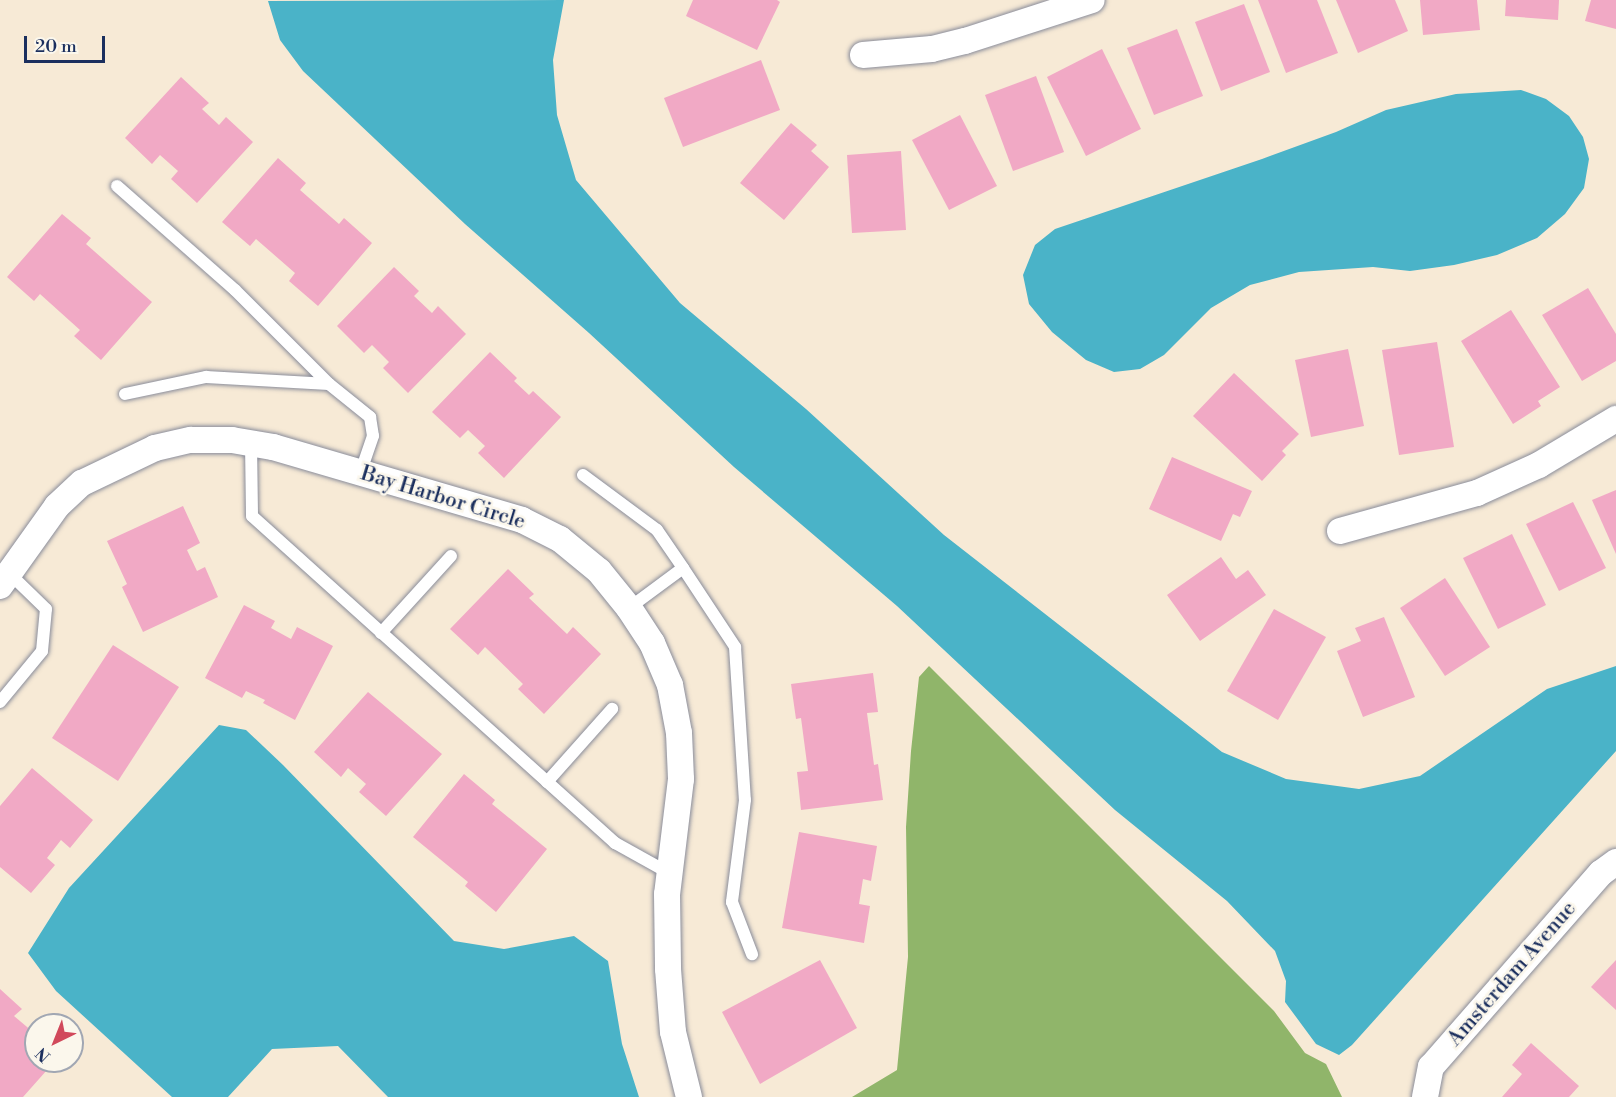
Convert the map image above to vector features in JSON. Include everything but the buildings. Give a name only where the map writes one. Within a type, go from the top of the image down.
[{"type":"street","points":[[863,55],[932,49],[965,41],[1092,0]]},
{"type":"street","points":[[1340,531],[1477,493],[1539,465],[1616,419]]},
{"type":"street","name":"Bay Harbor Circle","points":[[5,580],[57,506],[82,483],[155,447],[191,440],[231,440],[251,443],[360,473],[522,520],[568,546],[599,571],[629,608],[652,643],[670,685],[680,733],[681,779],[669,873],[668,969],[673,1032],[688,1097]]},
{"type":"street","name":"Amsterdam Avenue","points":[[1425,1097],[1431,1067],[1601,873],[1616,862]]},
{"type":"lane","points":[[117,186],[235,290],[329,384],[370,417],[373,436],[360,473]]},
{"type":"lane","points":[[125,394],[206,377],[329,384]]},
{"type":"lane","points":[[251,443],[252,516],[615,843],[669,873]]},
{"type":"lane","points":[[583,475],[657,530],[735,647],[746,800],[732,902],[752,954]]},
{"type":"lane","points":[[381,633],[451,556]]},
{"type":"lane","points":[[629,608],[683,568]]},
{"type":"lane","points":[[0,702],[42,651],[46,609],[5,580]]},
{"type":"lane","points":[[547,782],[612,710]]},
{"type":"green space","points":[[929,666],[1274,1011],[1305,1053],[1326,1064],[1342,1097],[852,1097],[897,1070],[908,957],[906,827],[911,751],[919,677]]},
{"type":"water","points":[[564,0],[553,60],[557,115],[576,180],[680,303],[806,409],[944,535],[1222,752],[1286,779],[1359,789],[1420,776],[1547,689],[1616,666],[1616,751],[1352,1045],[1339,1055],[1316,1044],[1285,1002],[1286,981],[1275,951],[1227,901],[1115,810],[897,606],[734,467],[589,333],[465,224],[303,71],[280,40],[268,1]]},
{"type":"water","points":[[1521,90],[1546,99],[1569,116],[1583,137],[1589,159],[1584,188],[1565,214],[1537,238],[1497,255],[1454,265],[1410,271],[1373,267],[1299,272],[1250,285],[1211,308],[1164,355],[1140,369],[1114,372],[1086,360],[1052,332],[1029,304],[1023,275],[1035,245],[1055,229],[1262,159],[1336,132],[1386,110],[1456,94]]},
{"type":"water","points":[[219,725],[246,730],[454,941],[504,949],[574,936],[608,961],[622,1044],[639,1097],[388,1097],[338,1046],[272,1049],[228,1097],[172,1097],[84,1017],[84,1013],[80,1013],[56,991],[28,953],[69,888]]}]
